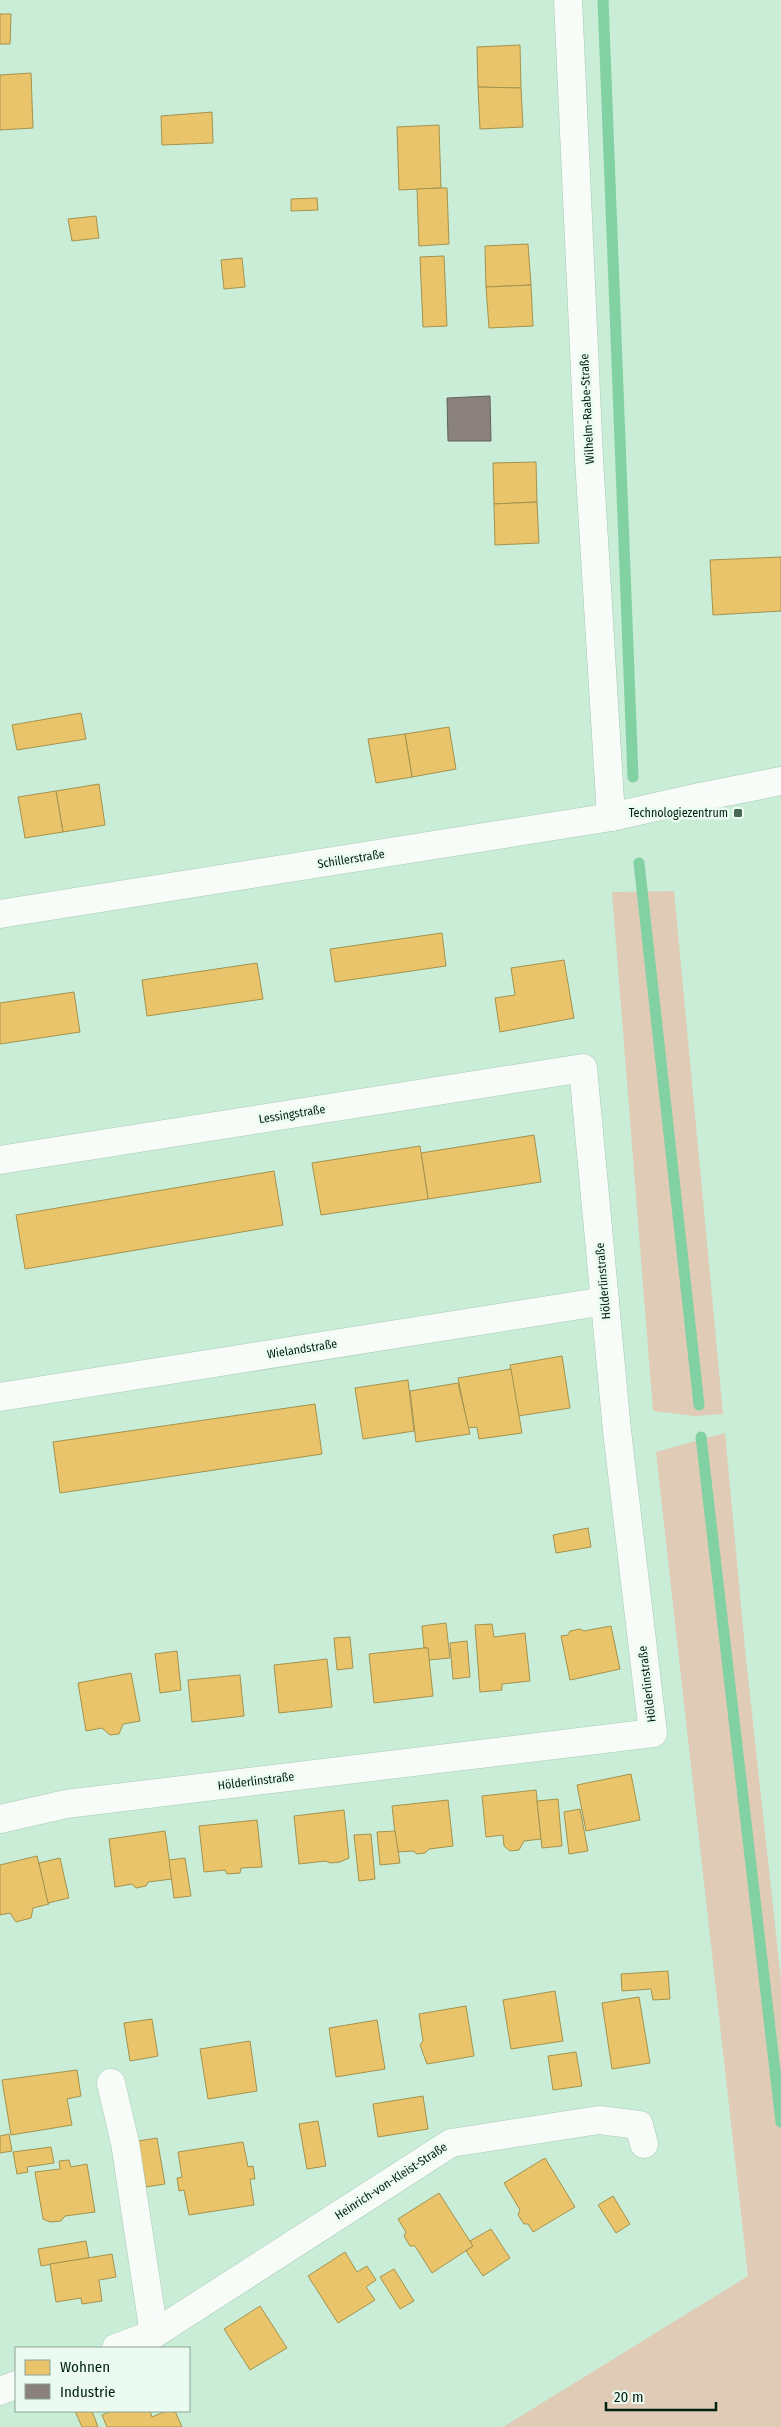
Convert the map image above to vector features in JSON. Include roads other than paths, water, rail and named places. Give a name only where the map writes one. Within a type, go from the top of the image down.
[{"type":"street","name":"Wilhelm-Raabe-Straße","points":[[568,0],[590,459],[611,817]]},
{"type":"street","name":"Schillerstraße","points":[[0,914],[611,817],[781,781]]},
{"type":"street","name":"Lessingstraße","points":[[0,1160],[583,1068]]},
{"type":"street","name":"Hölderlinstraße","points":[[0,1819],[66,1804],[653,1733],[618,1441],[583,1068]]},
{"type":"street","name":"Wielandstraße","points":[[0,1398],[605,1302]]},
{"type":"street","points":[[111,2083],[125,2142],[154,2334]]},
{"type":"street","name":"Heinrich-von-Kleist-Straße","points":[[119,2347],[154,2334],[451,2142],[599,2120],[639,2125],[644,2144]]},
{"type":"street","points":[[0,2391],[15,2385]]},
{"type":"waterway","points":[[603,0],[633,777]]},
{"type":"waterway","points":[[639,863],[699,1405]]},
{"type":"waterway","points":[[701,1437],[781,2122]]},
{"type":"place","name":"Technologiezentrum","points":[[738,813]]}]
